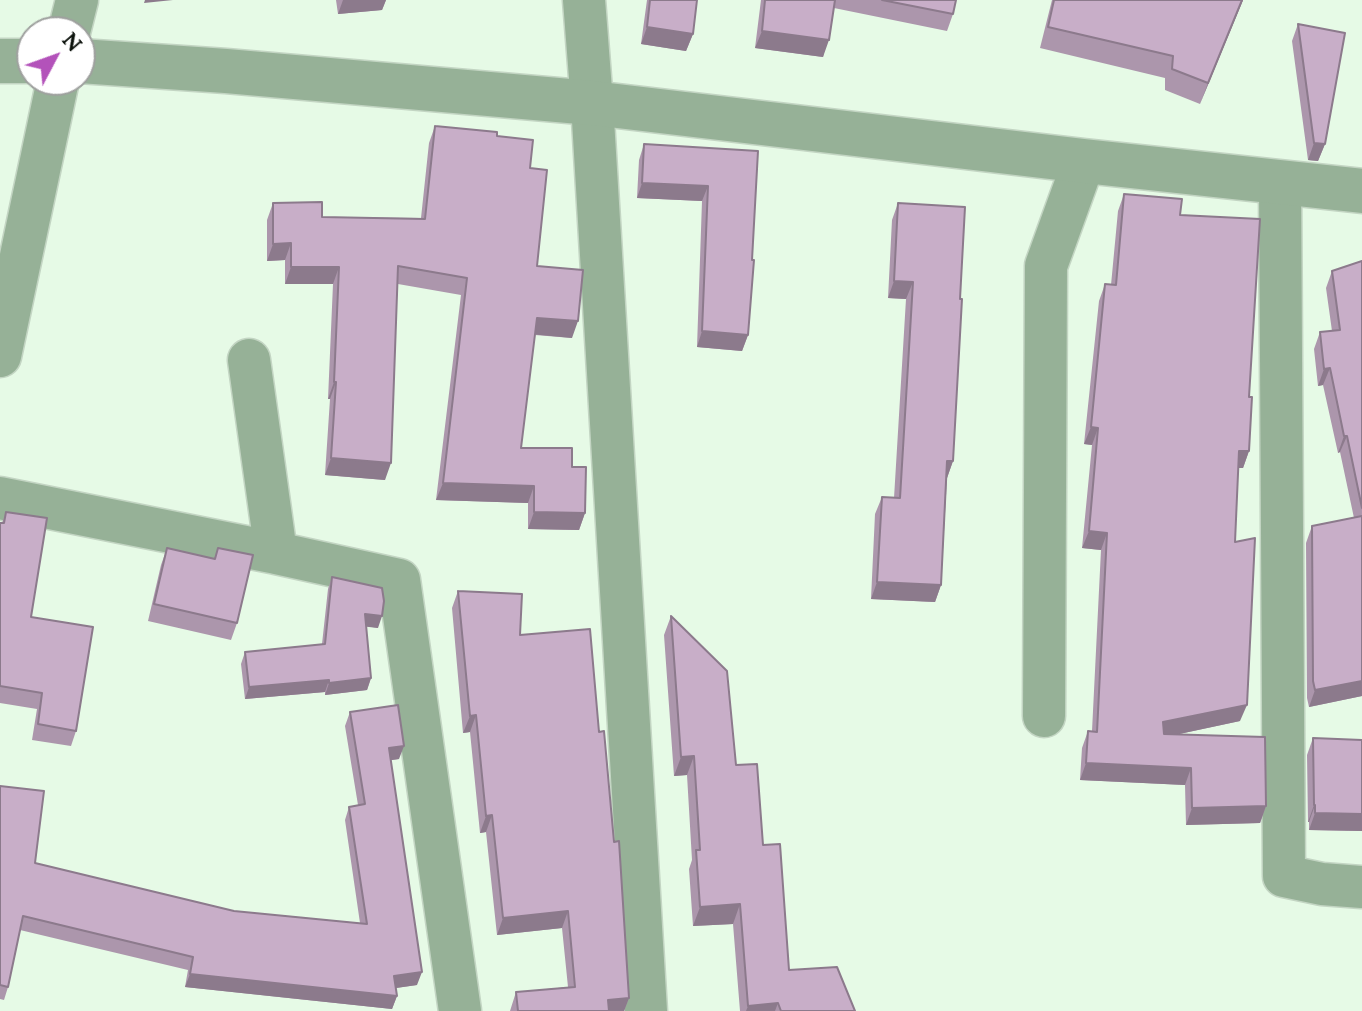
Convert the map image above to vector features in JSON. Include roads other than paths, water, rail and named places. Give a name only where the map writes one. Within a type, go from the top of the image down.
[{"type":"street","points":[[584,0],[646,1011]]},
{"type":"street","points":[[96,62],[592,103],[1362,191]]},
{"type":"street","points":[[0,356],[55,96]]},
{"type":"street","points":[[1044,716],[1046,266],[1084,161]]},
{"type":"street","points":[[1280,183],[1284,876],[1322,884],[1362,887]]},
{"type":"street","points":[[249,360],[276,553]]},
{"type":"street","points":[[0,498],[399,580],[460,1011]]}]
